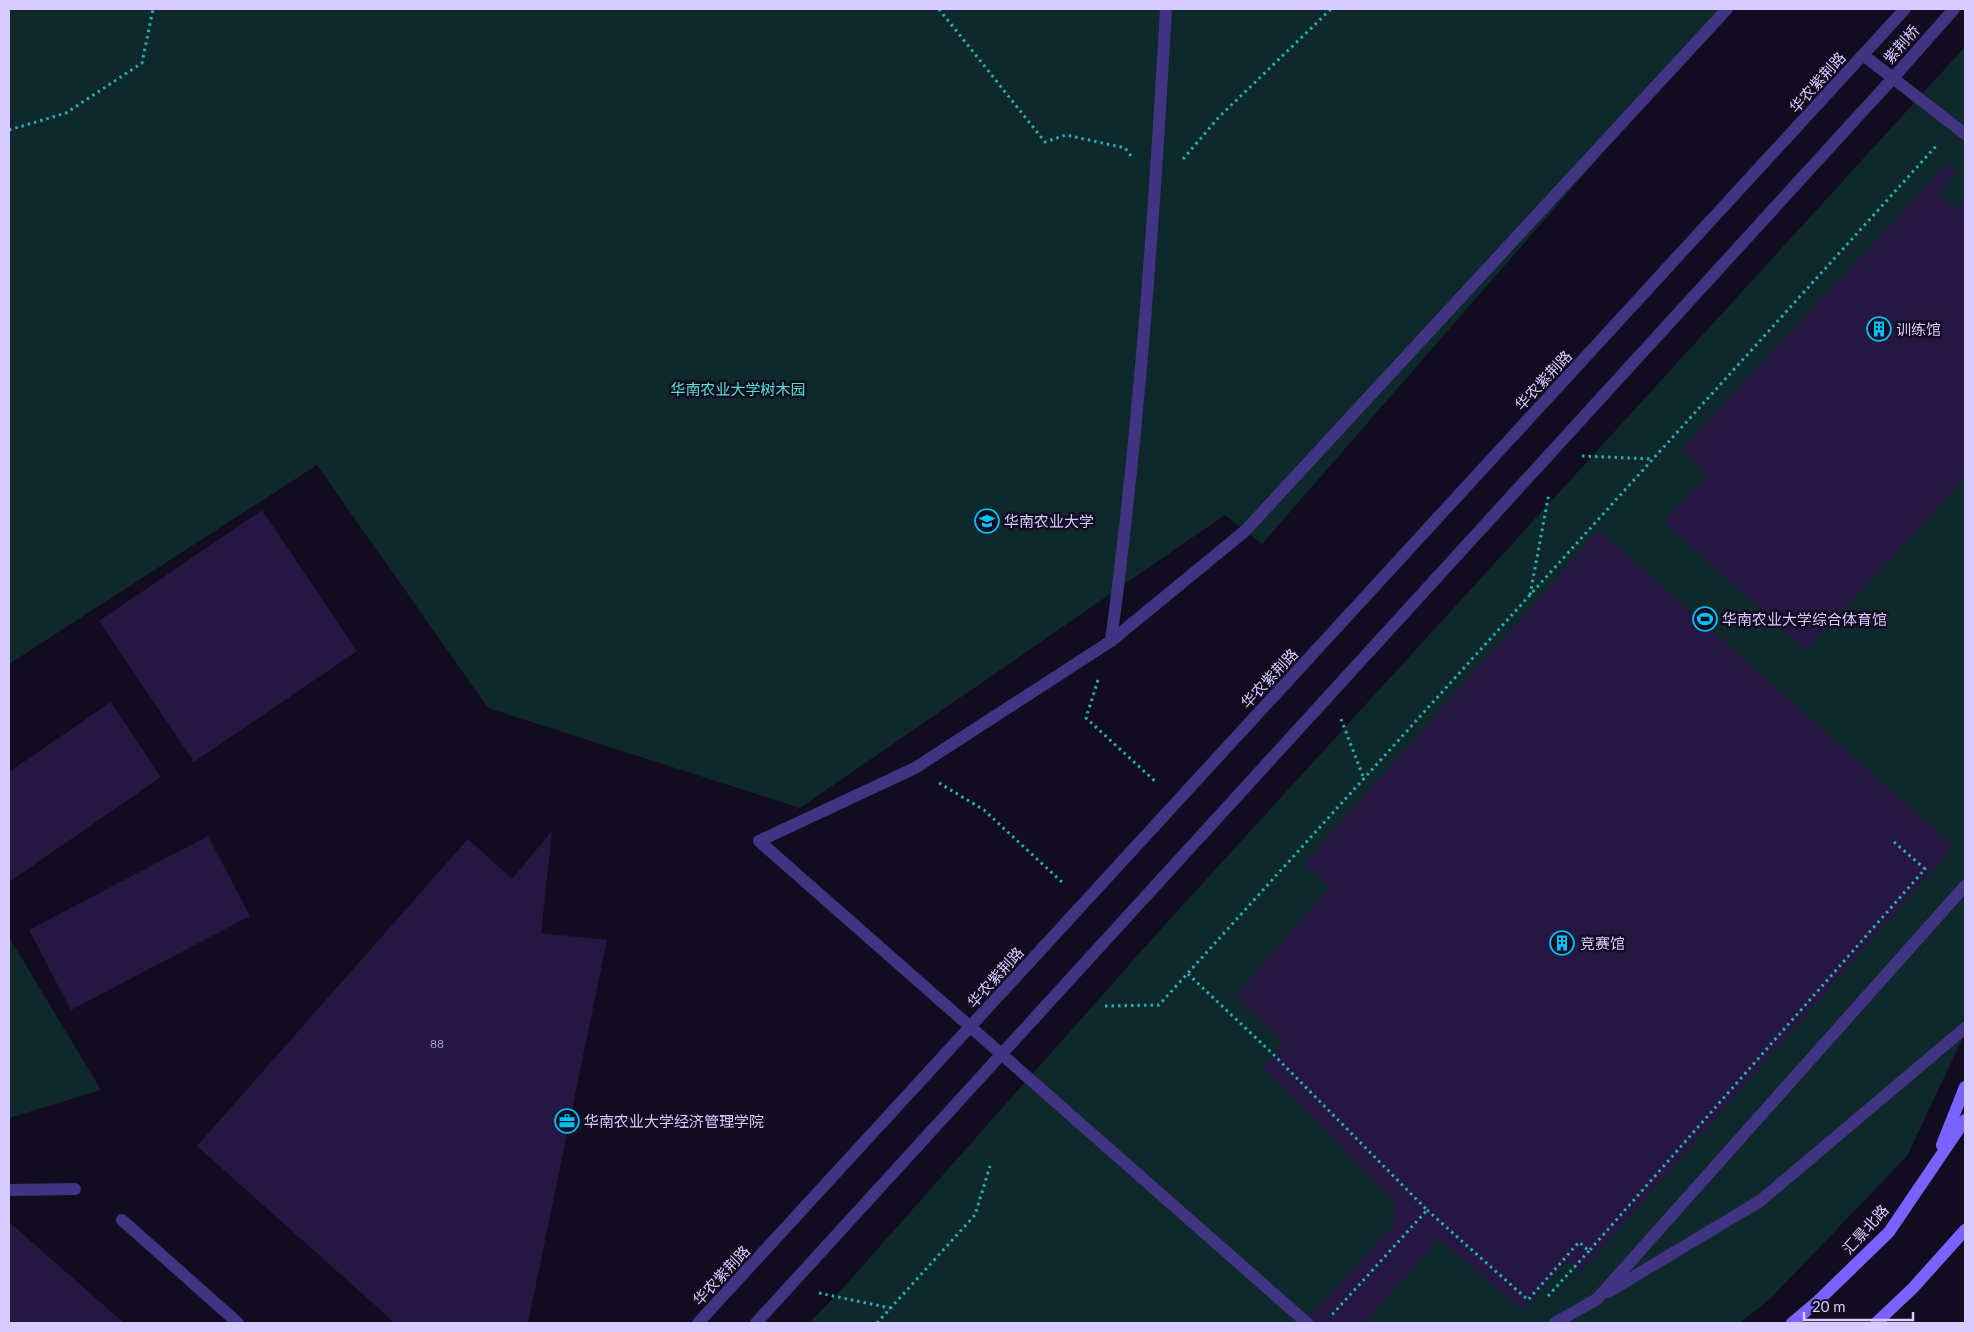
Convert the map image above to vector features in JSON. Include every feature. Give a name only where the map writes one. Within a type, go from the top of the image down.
[{"type":"street","points":[[1111,641],[1128,509],[1156,191],[1166,9]]},
{"type":"street","points":[[1307,1323],[969,1029],[759,842],[915,768],[1111,641],[1244,531],[1727,9]]},
{"type":"street","name":"紫荆桥","points":[[1863,55],[1904,9]]},
{"type":"street","name":"紫荆桥","points":[[1893,78],[1954,9]]},
{"type":"street","points":[[1863,55],[1965,134]]},
{"type":"street","name":"华农紫荆路","points":[[698,1323],[1863,55]]},
{"type":"street","points":[[756,1323],[1893,78]]},
{"type":"street","points":[[1597,1299],[1965,886]]},
{"type":"street","points":[[1555,1323],[1760,1201],[1965,1028]]},
{"type":"street","points":[[1932,1171],[1965,1087]]},
{"type":"street","name":"汇景北路","points":[[1792,1323],[1818,1301],[1889,1232],[1965,1120]]},
{"type":"street","points":[[9,1190],[75,1188]]},
{"type":"street","points":[[122,1220],[238,1323]]},
{"type":"street","points":[[1876,1323],[1919,1281],[1965,1230]]},
{"type":"path","points":[[9,130],[66,113],[142,63],[153,9]]},
{"type":"path","points":[[939,9],[1046,142],[1066,135],[1126,148],[1156,191],[1219,117],[1331,9]]},
{"type":"path","points":[[1105,1006],[1159,1005],[1942,140]]},
{"type":"path","points":[[1579,456],[1653,459]]},
{"type":"path","points":[[1530,596],[1550,488]]},
{"type":"path","points":[[1111,641],[1086,718],[1158,783]]},
{"type":"path","points":[[1340,716],[1364,779]]},
{"type":"path","points":[[915,768],[984,810],[1064,884]]},
{"type":"path","points":[[1543,1302],[1925,869],[1894,842]]},
{"type":"path","points":[[1188,974],[1273,1054],[1427,1210],[1528,1300],[1579,1242],[1588,1251]]},
{"type":"path","points":[[877,1323],[975,1215],[990,1166]]},
{"type":"path","points":[[1325,1323],[1427,1210]]},
{"type":"path","points":[[819,1293],[891,1308]]},
{"type":"green space","name":"华南农业大学树木园","points":[[9,9],[1728,9],[1262,544],[1225,515],[800,808],[488,708],[317,465],[9,664]]},
{"type":"green space","name":"华南农业大学综合体育馆","points":[[1965,47],[1965,1033],[1907,1156],[1769,1300],[1739,1323],[809,1323],[842,1289],[1152,939]]},
{"type":"green space","points":[[9,937],[101,1090],[9,1118]]},
{"type":"building","name":"训练馆","points":[[1947,164],[1957,172],[1938,193],[1956,210],[1965,199],[1965,478],[1806,650],[1664,522],[1708,474],[1682,449]]},
{"type":"building","points":[[262,510],[357,651],[194,762],[99,621]]},
{"type":"building","name":"竞赛馆","points":[[1599,530],[1953,846],[1581,1272],[1568,1260],[1522,1310],[1439,1239],[1364,1323],[1304,1323],[1393,1226],[1394,1200],[1262,1067],[1284,1042],[1236,995],[1330,887],[1304,864]]},
{"type":"building","points":[[111,702],[161,777],[9,882],[9,772]]},
{"type":"building","points":[[552,831],[541,933],[607,940],[528,1323],[395,1323],[197,1146],[468,839],[512,879]]},
{"type":"building","points":[[208,836],[250,916],[71,1010],[29,930]]},
{"type":"building","points":[[9,1222],[124,1323],[9,1323]]},
{"type":"place","name":"训练馆","points":[[1879,329]]},
{"type":"place","name":"华南农业大学","points":[[987,521]]},
{"type":"place","name":"华南农业大学综合体育馆","points":[[1705,619]]},
{"type":"place","name":"竞赛馆","points":[[1562,943]]},
{"type":"place","name":"华南农业大学经济管理学院","points":[[567,1121]]}]
